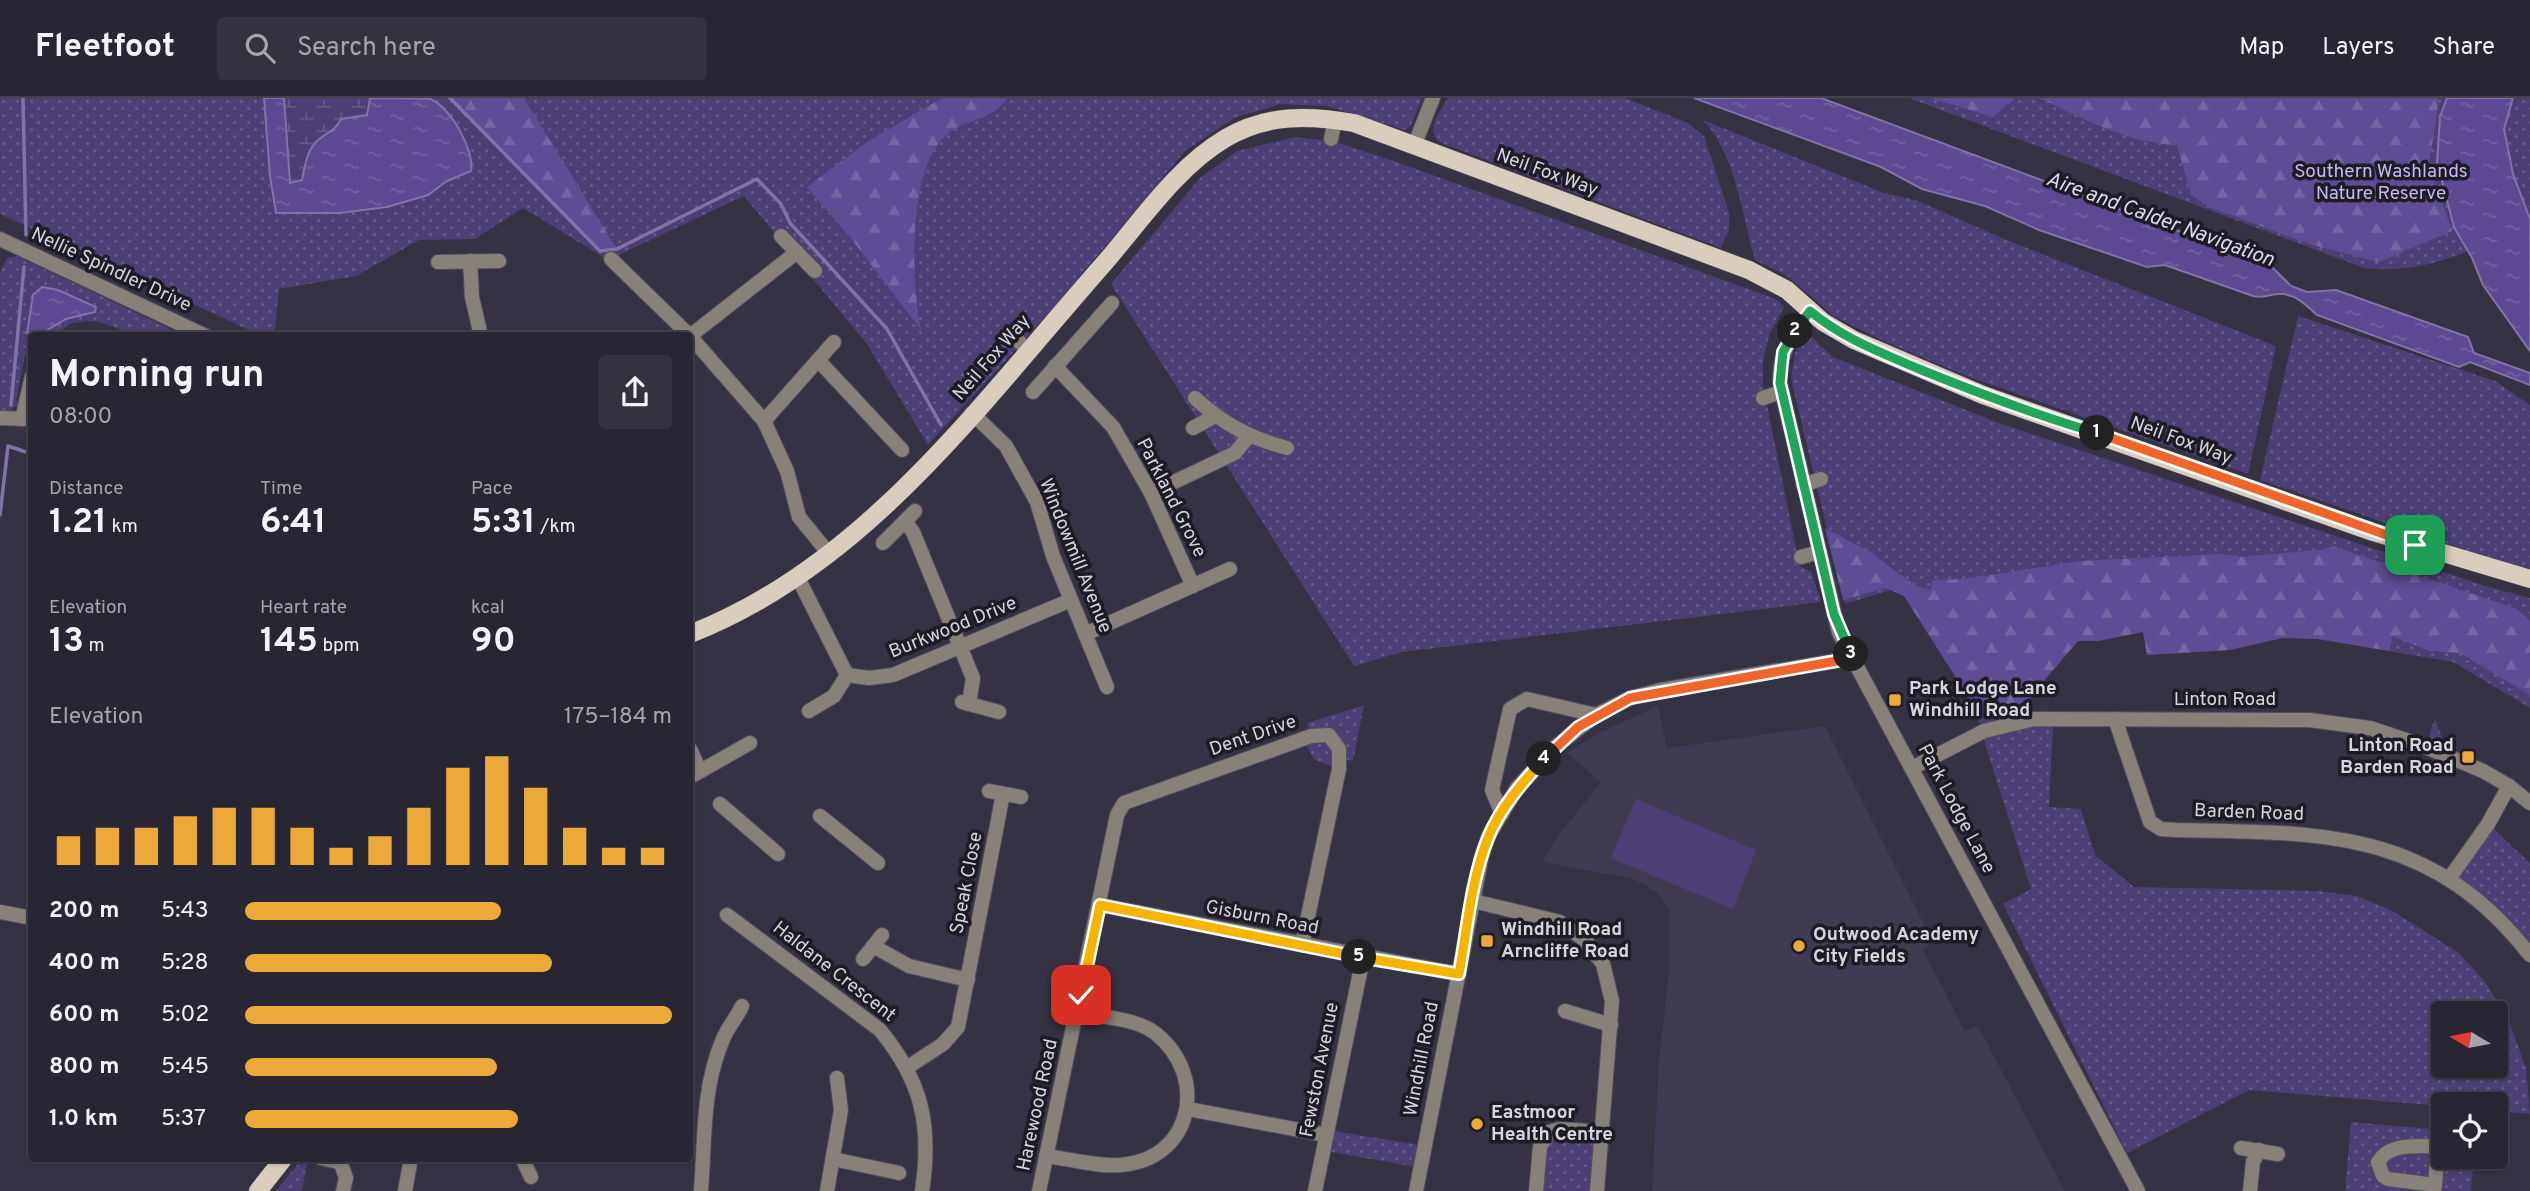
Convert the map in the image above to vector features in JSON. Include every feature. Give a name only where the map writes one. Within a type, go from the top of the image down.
[{"type":"main road","name":"Neil Fox Way","points":[[693,633],[735,614],[797,578],[830,555],[878,514],[972,413],[1185,170],[1206,151],[1246,128],[1290,117],[1354,123],[1749,270],[1774,282],[1831,326],[1882,354],[1994,399],[2373,532],[2530,579]]},
{"type":"main road","points":[[258,1191],[281,1162]]},
{"type":"street","points":[[1414,146],[1433,98]]},
{"type":"street","points":[[1331,139],[1335,120]]},
{"type":"street","points":[[781,236],[815,271]]},
{"type":"street","name":"Nellie Spindler Drive","points":[[2,244],[197,332]]},
{"type":"street","points":[[693,334],[797,252]]},
{"type":"street","points":[[611,259],[686,332]]},
{"type":"street","points":[[470,261],[472,297],[480,332]]},
{"type":"street","points":[[438,262],[499,261]]},
{"type":"street","points":[[1033,391],[1112,303]]},
{"type":"street","name":"Park Lodge Lane","points":[[1810,311],[1783,352],[1779,374],[1839,633],[2138,1191]]},
{"type":"street","points":[[1013,335],[1027,351]]},
{"type":"street","points":[[693,339],[764,421],[787,471],[799,517],[830,555]]},
{"type":"street","points":[[764,421],[834,342]]},
{"type":"street","points":[[818,360],[902,450]]},
{"type":"street","name":"Parkland Grove","points":[[1055,366],[1113,427],[1151,493],[1193,586]]},
{"type":"street","points":[[1763,398],[1782,392]]},
{"type":"street","points":[[1195,398],[1215,416],[1248,437],[1287,448]]},
{"type":"street","name":"Windowmill Avenue","points":[[972,413],[1006,446],[1037,502],[1071,600],[1107,687]]},
{"type":"street","points":[[1193,428],[1215,416]]},
{"type":"street","points":[[0,418],[27,419]]},
{"type":"street","points":[[1151,493],[1235,453],[1248,437]]},
{"type":"street","points":[[1803,485],[1821,479]]},
{"type":"street","points":[[883,543],[910,516],[917,543],[973,681],[965,703],[999,712]]},
{"type":"street","points":[[1801,557],[1819,552]]},
{"type":"street","points":[[1085,634],[1230,569]]},
{"type":"street","points":[[797,578],[847,675],[834,696],[809,711]]},
{"type":"street","name":"Burkwood Drive","points":[[847,675],[869,678],[894,674],[1071,600]]},
{"type":"street","name":"Windhill Road","points":[[1416,1191],[1482,855],[1517,788],[1555,747],[1597,715],[1630,698],[1661,690],[1853,658]]},
{"type":"street","points":[[1502,814],[1492,790],[1510,709],[1527,699],[1597,715]]},
{"type":"street","name":"Linton Road","points":[[1912,768],[1984,731],[2034,719],[2338,722],[2403,738],[2483,771],[2509,786],[2530,803]]},
{"type":"street","name":"Barden Road","points":[[2115,719],[2145,814],[2150,822],[2161,829],[2323,834],[2386,850],[2449,879],[2507,926],[2530,954]]},
{"type":"street","name":"Dent Drive","points":[[1100,905],[1117,815],[1124,803],[1311,736],[1329,735],[1339,749],[1339,769],[1302,945]]},
{"type":"street","points":[[695,774],[750,743]]},
{"type":"street","points":[[2449,879],[2488,824],[2509,786]]},
{"type":"street","name":"Speak Close","points":[[908,1067],[936,1050],[958,1027],[968,980],[996,792],[1021,797]]},
{"type":"street","points":[[720,804],[778,853]]},
{"type":"street","points":[[820,816],[878,863]]},
{"type":"street","points":[[1473,901],[1547,916],[1585,940],[1603,964],[1612,1001],[1597,1191]]},
{"type":"street","name":"Gisburn Road","points":[[1100,905],[1363,958],[1459,974]]},
{"type":"street","name":"Harewood Road","points":[[1039,1191],[1100,905]]},
{"type":"street","points":[[0,912],[28,917]]},
{"type":"street","name":"Haldane Crescent","points":[[727,915],[880,1030],[908,1067],[925,1121],[927,1153],[922,1191]]},
{"type":"street","points":[[863,959],[877,940],[909,967],[968,980]]},
{"type":"street","name":"Fewston Avenue","points":[[1315,1191],[1363,958]]},
{"type":"street","points":[[1565,1011],[1611,1025]]},
{"type":"street","points":[[701,1191],[702,1138],[709,1083],[723,1037],[743,1013]]},
{"type":"street","points":[[1046,1156],[1103,1164],[1136,1162],[1165,1147],[1178,1132],[1188,1109],[1189,1086],[1185,1070],[1172,1049],[1152,1031],[1126,1022],[1078,1013]]},
{"type":"street","points":[[827,1191],[841,1110],[837,1078]]},
{"type":"street","points":[[1188,1109],[1326,1135]]},
{"type":"street","points":[[1536,1191],[1540,1147],[1549,1132],[1560,1129],[1601,1132]]},
{"type":"street","points":[[2241,1148],[2278,1154]]},
{"type":"street","points":[[2250,1191],[2253,1162],[2259,1150]]},
{"type":"street","points":[[833,1159],[899,1173]]},
{"type":"street","points":[[340,1162],[346,1178],[343,1191]]},
{"type":"street","points":[[405,1191],[410,1162]]},
{"type":"street","points":[[524,1162],[531,1177]]},
{"type":"shaded area","name":"Outwood Academy City Fields","points":[[1658,706],[1667,748],[1825,726],[1933,942],[1923,950],[1965,1031],[1978,1026],[2065,1191],[1652,1191],[1659,1060],[1669,974],[1669,908],[1656,892],[1634,879],[1542,862],[1555,840],[1601,782],[1567,753],[1601,732]]},
{"type":"green space","points":[[0,98],[1422,98],[1411,126],[1405,130],[1327,106],[1281,104],[1234,118],[1185,151],[1050,312],[928,445],[867,344],[744,196],[608,260],[523,208],[475,239],[419,240],[356,276],[279,289],[274,332],[253,332],[0,214]]},
{"type":"green space","points":[[284,98],[371,99],[367,115],[344,118],[324,138],[302,180],[290,183]]},
{"type":"green space","points":[[450,98],[524,98],[617,249],[605,252],[595,248]]},
{"type":"green space","points":[[942,98],[1007,98],[994,112],[952,131],[932,153],[918,201],[915,229],[915,285],[921,330],[849,236],[807,187],[870,140]]},
{"type":"green space","points":[[1448,98],[1625,98],[1688,123],[1704,136],[1729,213],[1729,229],[1721,248],[1439,142],[1435,136],[1434,125]]},
{"type":"green space","name":"Southern Washlands Nature Reserve","points":[[1909,98],[2530,98],[2530,289],[2500,238],[2434,263],[2402,268],[2364,268]]},
{"type":"green space","points":[[1930,98],[2015,98],[1993,117]]},
{"type":"green space","name":"Southern Washlands Nature Reserve","points":[[2039,98],[2439,98],[2429,166],[2452,231],[2379,262],[2309,244],[2209,207],[2191,195],[2177,145],[2159,144],[2124,135]]},
{"type":"green space","points":[[1703,120],[1884,193],[1916,200],[2004,239],[2276,346],[2248,474],[1969,377],[1833,316],[1789,277],[1755,260],[1730,166],[1714,133]]},
{"type":"green space","points":[[1296,137],[1336,142],[1391,160],[1776,299],[1784,307],[1769,336],[1763,362],[1763,385],[1799,563],[1802,568],[1811,571],[1821,602],[1402,652],[1354,666],[1111,284],[1200,178],[1237,151]]},
{"type":"green space","points":[[17,256],[177,332],[128,332],[100,322],[87,321],[70,324],[59,332],[28,332],[28,356],[25,355],[16,400],[19,404],[6,413],[0,413],[0,272],[7,258]]},
{"type":"green space","points":[[2298,316],[2495,381],[2530,405],[2530,568],[2498,561],[2260,480]]},
{"type":"green space","points":[[1810,336],[1833,357],[1996,422],[2485,586],[2530,598],[2530,708],[2453,662],[2318,639],[2282,638],[2230,650],[2147,655],[2143,632],[2098,641],[2078,641],[2031,696],[2027,714],[1980,724],[1964,690],[1904,596],[1891,590],[1845,604],[1791,379],[1795,353],[1805,337]]},
{"type":"green space","points":[[1825,528],[1870,552],[1916,586],[1931,590],[1932,580],[1965,579],[2080,561],[2220,554],[2242,557],[2328,549],[2332,546],[2517,609],[2530,621],[2530,695],[2460,653],[2430,651],[2392,636],[2390,651],[2318,639],[2282,638],[2230,650],[2147,655],[2143,632],[2098,641],[2078,641],[2031,696],[2031,707],[1987,715],[1973,685],[1964,690],[1904,596],[1885,588],[1843,600]]},
{"type":"green space","points":[[1364,705],[1353,761],[1341,759],[1339,769],[1315,760],[1302,739],[1311,736],[1307,723]]},
{"type":"green space","points":[[2435,719],[2445,746],[2431,740],[2429,734]]},
{"type":"green space","points":[[2033,725],[2053,725],[2049,807],[2081,809],[2095,855],[2134,887],[2318,891],[2357,896],[2391,910],[2459,953],[2486,983],[2497,1001],[2431,1001],[2431,1078],[2508,1078],[2508,1021],[2526,1068],[2530,1114],[2508,1112],[2508,1092],[2431,1092],[2431,1105],[2249,1090],[2127,1153],[2003,904],[2031,889],[1983,737]]},
{"type":"green space","points":[[1636,799],[1756,850],[1733,909],[1611,858]]},
{"type":"green space","points":[[2488,824],[2530,863],[2530,955],[2449,879]]},
{"type":"green space","points":[[2351,1122],[2431,1129],[2431,1169],[2473,1169],[2471,1191],[2345,1191]]},
{"type":"green space","points":[[1329,1130],[1419,1145],[1416,1167],[1326,1151]]},
{"type":"green space","points":[[1549,1132],[1601,1132],[1597,1191],[1536,1191]]},
{"type":"green space","points":[[300,1162],[307,1162],[302,1191],[276,1191]]},
{"type":"water","points":[[264,98],[284,98],[290,183],[302,180],[306,160],[313,146],[336,127],[341,119],[367,115],[370,98],[430,99],[438,103],[460,130],[469,152],[471,171],[447,181],[428,195],[387,207],[339,213],[276,213],[270,176]]},
{"type":"water","points":[[1694,98],[1821,98],[2270,265],[2291,286],[2307,292],[2336,290],[2468,337],[2474,353],[2530,373],[2530,385],[2470,362],[2459,367],[2317,315],[2292,296],[2253,296],[2165,265],[2147,267],[2039,230],[1985,206],[1922,189],[1881,167]]},
{"type":"water","points":[[2447,98],[2513,98],[2504,129],[2513,174],[2530,219],[2530,351],[2483,285],[2472,258],[2454,227],[2437,162],[2440,117]]},
{"type":"water","points":[[42,287],[58,290],[96,307],[95,312],[66,319],[44,332],[27,333],[33,295]]},
{"type":"waterway","points":[[450,98],[600,251],[617,249],[757,179],[781,204],[790,223],[887,329],[941,425]]},
{"type":"waterway","points":[[23,99],[26,235]]},
{"type":"waterway","points":[[11,405],[24,267]]},
{"type":"waterway","points":[[0,515],[8,446],[28,453]]},
{"type":"place","name":"Park Lodge Lane Windhill Road","points":[[1895,700]]},
{"type":"place","name":"Linton Road Barden Road","points":[[2468,757]]},
{"type":"place","name":"Windhill Road Arncliffe Road","points":[[1487,941]]},
{"type":"place","name":"Outwood Academy City Fields","points":[[1799,946]]},
{"type":"place","name":"Eastmoor Health Centre","points":[[1477,1124]]},
{"type":"route","points":[[1081,995],[1100,905],[1363,958],[1459,974],[1482,855],[1489,835],[1517,788],[1555,747],[1578,727],[1630,698],[1661,690],[1853,658],[1839,633],[1780,383],[1780,365],[1785,346],[1810,311],[1838,331],[1882,354],[1983,395],[2415,545]]},
{"type":"water label","name":"Aire and Calder Navigation","points":[[2160,220]]}]
